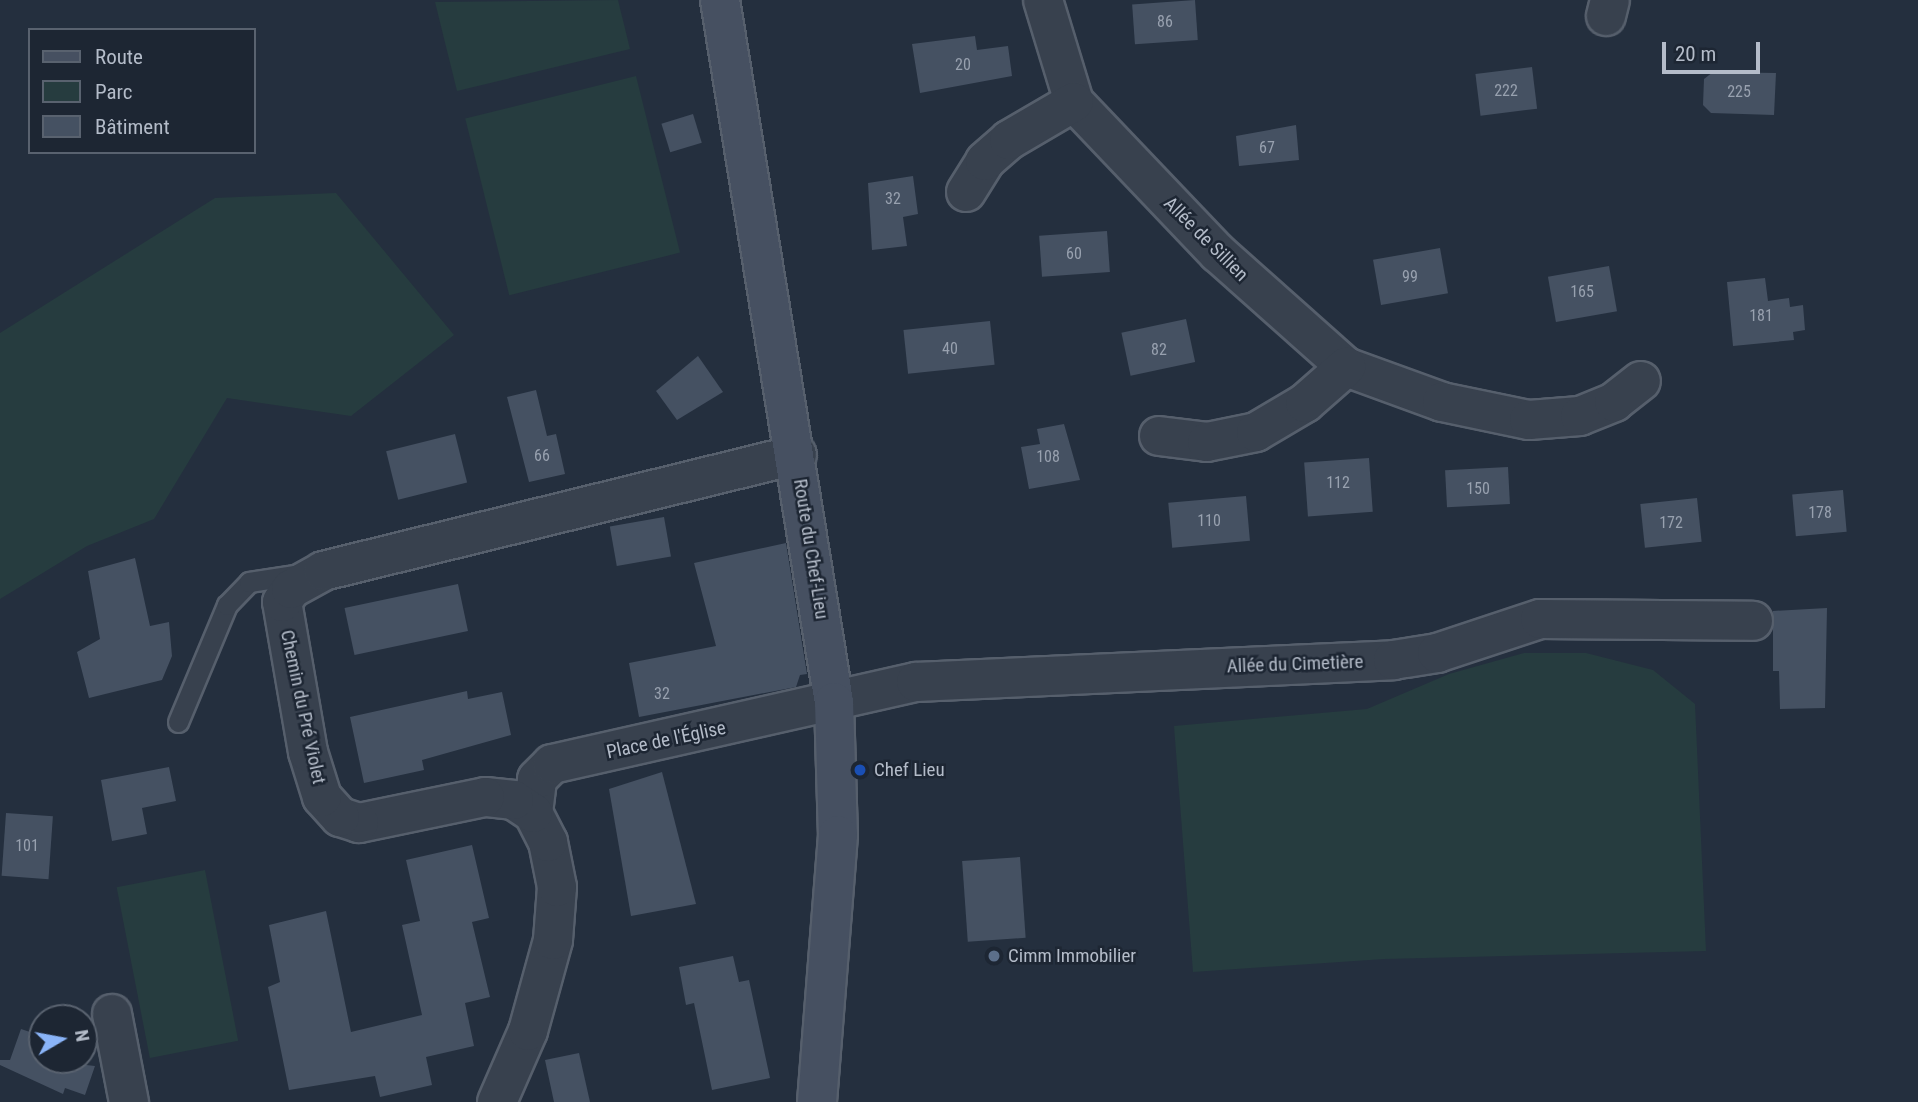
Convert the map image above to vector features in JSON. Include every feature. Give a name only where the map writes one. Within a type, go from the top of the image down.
[{"type":"main road","name":"Route du Chef-Lieu","points":[[720,0],[834,702],[838,835],[817,1102]]},
{"type":"street","name":"Allée de Sillien","points":[[1043,0],[1074,102],[1218,253],[1346,367],[1442,402],[1529,420],[1580,416],[1614,402],[1641,381]]},
{"type":"street","points":[[966,192],[985,161],[1009,141],[1074,102]]},
{"type":"street","points":[[1158,436],[1207,442],[1256,432],[1305,403],[1346,367]]},
{"type":"street","name":"Chemin du Pré Violet","points":[[533,813],[514,800],[485,797],[359,823],[340,817],[322,797],[308,752],[282,602],[291,589],[323,571],[796,455]]},
{"type":"street","name":"Allée du Cimetière","points":[[834,702],[916,682],[1393,660],[1437,653],[1540,619],[1753,621]]},
{"type":"street","name":"Place de l'Église","points":[[533,813],[537,779],[552,764],[834,702]]},
{"type":"street","points":[[497,1102],[528,1031],[553,940],[557,887],[548,842],[533,813]]},
{"type":"street","points":[[112,1014],[129,1102]]},
{"type":"lane","name":"Chemin du Pré Violet","points":[[178,722],[234,597],[249,582],[323,571]]},
{"type":"green space","points":[[618,0],[630,49],[457,91],[435,2]]},
{"type":"green space","points":[[636,76],[680,253],[509,295],[465,119]]},
{"type":"green space","points":[[336,193],[454,335],[351,416],[227,398],[154,519],[87,546],[0,599],[0,333],[215,198]]},
{"type":"green space","points":[[1524,653],[1586,653],[1653,670],[1695,704],[1706,951],[1384,959],[1193,972],[1174,726],[1367,709],[1449,674]]},
{"type":"green space","points":[[205,870],[238,1041],[150,1058],[117,887]]},
{"type":"building","points":[[1195,0],[1198,40],[1135,44],[1132,4]]},
{"type":"building","points":[[975,36],[977,50],[1008,46],[1012,76],[920,93],[912,44]]},
{"type":"building","points":[[1532,67],[1537,109],[1481,116],[1475,74]]},
{"type":"building","points":[[1713,72],[1776,73],[1774,115],[1711,113],[1703,105],[1704,79]]},
{"type":"building","points":[[693,114],[702,143],[670,152],[661,124]]},
{"type":"building","points":[[1296,125],[1299,160],[1239,166],[1236,136]]},
{"type":"building","points":[[913,176],[918,214],[903,217],[907,246],[872,250],[868,183]]},
{"type":"building","points":[[1107,231],[1110,272],[1042,277],[1039,236]]},
{"type":"building","points":[[1440,248],[1448,293],[1381,305],[1373,260]]},
{"type":"building","points":[[1609,266],[1617,311],[1556,322],[1548,277]]},
{"type":"building","points":[[1765,278],[1768,301],[1789,298],[1790,307],[1803,305],[1805,330],[1793,332],[1794,340],[1733,346],[1727,282]]},
{"type":"building","points":[[1186,319],[1195,362],[1131,376],[1121,333]]},
{"type":"building","points":[[990,321],[995,365],[908,374],[903,330]]},
{"type":"building","points":[[698,356],[723,392],[677,420],[656,391]]},
{"type":"building","points":[[536,390],[547,436],[556,434],[565,474],[529,482],[507,397]]},
{"type":"building","points":[[1064,424],[1080,480],[1029,489],[1021,447],[1040,444],[1037,429]]},
{"type":"building","points":[[455,434],[467,483],[398,500],[386,451]]},
{"type":"building","points":[[1369,458],[1373,512],[1308,516],[1304,463]]},
{"type":"building","points":[[1508,467],[1510,504],[1447,507],[1445,470]]},
{"type":"building","points":[[1843,490],[1847,532],[1796,536],[1792,494]]},
{"type":"building","points":[[1246,496],[1250,541],[1172,548],[1168,503]]},
{"type":"building","points":[[1697,498],[1702,542],[1645,548],[1640,504]]},
{"type":"building","points":[[664,517],[671,556],[617,566],[610,527]]},
{"type":"building","points":[[786,543],[807,674],[800,675],[796,687],[639,717],[629,663],[716,646],[694,563]]},
{"type":"building","points":[[135,558],[150,626],[169,622],[172,656],[162,680],[89,698],[77,652],[100,639],[88,571]]},
{"type":"building","points":[[458,584],[468,631],[355,655],[345,608]]},
{"type":"building","points":[[1827,608],[1825,708],[1780,709],[1779,671],[1773,671],[1773,611]]},
{"type":"building","points":[[467,691],[468,699],[502,692],[511,735],[422,760],[424,770],[364,783],[350,717]]},
{"type":"building","points":[[169,767],[176,801],[142,808],[147,834],[112,841],[101,780]]},
{"type":"building","points":[[662,772],[696,904],[631,916],[609,789]]},
{"type":"building","points":[[6,813],[53,816],[48,879],[2,876]]},
{"type":"building","points":[[472,845],[489,918],[472,922],[490,997],[465,1003],[474,1046],[426,1057],[432,1085],[380,1097],[375,1076],[289,1090],[268,987],[280,982],[269,925],[326,911],[351,1032],[422,1015],[402,925],[420,921],[406,860]]},
{"type":"building","points":[[1020,857],[1026,938],[968,942],[962,861]]},
{"type":"building","points":[[733,956],[739,982],[749,980],[770,1078],[712,1090],[694,1003],[686,1005],[679,967]]},
{"type":"building","points":[[21,1029],[28,1031],[28,1074],[92,1074],[85,1095],[65,1088],[63,1094],[0,1065],[0,1060],[10,1060]]},
{"type":"building","points":[[579,1053],[590,1102],[554,1102],[545,1060]]},
{"type":"place","name":"Chef Lieu","points":[[860,770]]},
{"type":"place","name":"Cimm Immobilier","points":[[994,956]]}]
